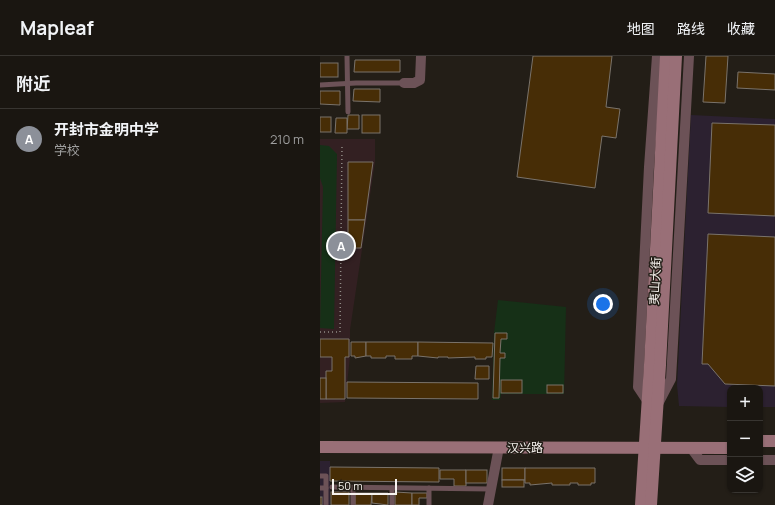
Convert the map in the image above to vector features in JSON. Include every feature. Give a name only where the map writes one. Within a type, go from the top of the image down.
[{"type":"main road","name":"夷山大街","points":[[653,404],[666,56]]},
{"type":"main road","name":"夷山大街","points":[[641,505],[650,444],[676,56]]},
{"type":"main road","name":"汉兴路","points":[[320,441],[650,444],[690,448],[727,448]]},
{"type":"main road","name":"汉兴路","points":[[320,447],[499,447],[727,441]]},
{"type":"main road","points":[[763,441],[775,441]]},
{"type":"main road","name":"夷山大街","points":[[650,444],[650,505]]},
{"type":"main road","points":[[763,448],[775,448]]},
{"type":"street","points":[[404,83],[414,84],[420,80],[422,56]]},
{"type":"street","points":[[657,56],[649,167],[638,387],[653,404],[671,379],[689,56]]},
{"type":"street","points":[[488,505],[499,447]]},
{"type":"street","points":[[690,448],[700,460],[727,460]]},
{"type":"street","points":[[763,460],[775,460]]},
{"type":"lane","points":[[347,56],[348,112]]},
{"type":"lane","points":[[320,85],[404,83]]},
{"type":"lane","points":[[320,476],[326,476],[323,488],[326,505]]},
{"type":"lane","points":[[332,487],[491,489]]},
{"type":"lane","points":[[353,488],[353,505]]},
{"type":"lane","points":[[392,488],[392,505]]},
{"type":"lane","points":[[429,488],[429,505]]},
{"type":"path","points":[[320,332],[340,332],[342,144]]},
{"type":"shaded area","points":[[691,115],[775,119],[775,407],[763,407],[763,385],[727,385],[727,407],[679,406],[677,385]]},
{"type":"shaded area","points":[[320,139],[375,139],[375,162],[350,330],[350,357],[345,402],[320,403]]},
{"type":"shaded area","points":[[320,461],[330,461],[330,505],[320,505]]},
{"type":"green space","points":[[320,145],[329,146],[337,154],[334,329],[320,328],[323,187],[320,178]]},
{"type":"green space","points":[[498,300],[566,307],[564,394],[501,394],[500,400],[492,400],[494,333]]},
{"type":"building","points":[[533,56],[612,56],[606,107],[620,109],[616,138],[602,136],[595,188],[517,177]]},
{"type":"building","points":[[706,56],[728,56],[725,103],[703,102]]},
{"type":"building","points":[[355,60],[400,60],[400,72],[354,72]]},
{"type":"building","points":[[320,63],[338,63],[338,77],[320,77]]},
{"type":"building","points":[[738,72],[775,74],[775,90],[737,88]]},
{"type":"building","points":[[354,89],[380,89],[380,102],[353,101]]},
{"type":"building","points":[[320,91],[340,91],[340,105],[320,104]]},
{"type":"building","points":[[348,115],[359,115],[359,129],[347,129]]},
{"type":"building","points":[[362,115],[380,115],[380,133],[362,133]]},
{"type":"building","points":[[320,117],[331,117],[331,132],[320,132]]},
{"type":"building","points":[[336,118],[347,118],[347,133],[335,133]]},
{"type":"building","points":[[712,123],[775,125],[775,216],[708,213]]},
{"type":"building","points":[[348,162],[373,162],[365,220],[348,220]]},
{"type":"building","points":[[348,220],[365,220],[361,248],[348,248]]},
{"type":"building","points":[[708,234],[775,237],[775,386],[725,384],[708,364],[702,364]]},
{"type":"building","points":[[495,333],[507,333],[507,339],[501,339],[500,353],[505,353],[505,358],[500,358],[499,398],[493,398]]},
{"type":"building","points":[[320,339],[349,339],[349,357],[345,357],[345,399],[326,399],[326,371],[332,371],[332,357],[320,357]]},
{"type":"building","points":[[351,342],[366,342],[366,356],[355,358],[355,356],[351,356]]},
{"type":"building","points":[[366,342],[418,342],[418,356],[412,356],[412,359],[395,359],[395,356],[386,356],[386,358],[371,358],[371,356],[366,356]]},
{"type":"building","points":[[418,342],[493,343],[492,357],[486,357],[486,359],[475,359],[475,357],[438,358],[418,356]]},
{"type":"building","points":[[476,366],[489,366],[489,379],[475,379]]},
{"type":"building","points":[[320,378],[326,378],[326,399],[320,399]]},
{"type":"building","points":[[501,380],[522,380],[522,393],[501,393]]},
{"type":"building","points":[[347,382],[478,383],[478,399],[347,398]]},
{"type":"building","points":[[547,385],[563,385],[563,393],[547,393]]},
{"type":"building","points":[[330,467],[439,468],[439,482],[330,481]]},
{"type":"building","points":[[502,468],[525,468],[525,480],[502,480]]},
{"type":"building","points":[[525,468],[595,468],[595,483],[591,483],[591,485],[578,485],[578,483],[570,483],[570,485],[552,485],[552,483],[530,485],[530,483],[525,483]]},
{"type":"building","points":[[440,470],[466,470],[466,486],[454,486],[454,479],[440,479]]},
{"type":"building","points":[[466,470],[487,470],[487,483],[466,483]]},
{"type":"building","points":[[502,480],[524,480],[524,487],[502,487]]},
{"type":"building","points":[[331,492],[349,492],[349,505],[331,505]]},
{"type":"building","points":[[395,492],[412,493],[412,505],[395,505]]},
{"type":"building","points":[[355,493],[372,493],[371,505],[355,505]]},
{"type":"building","points":[[372,493],[388,493],[388,505],[372,503]]},
{"type":"building","points":[[412,493],[427,493],[427,498],[419,498],[419,505],[412,505]]},
{"type":"building","points":[[320,497],[322,497],[322,505],[320,505]]},
{"type":"place","name":"开封市金明中学","points":[[341,246]]}]
